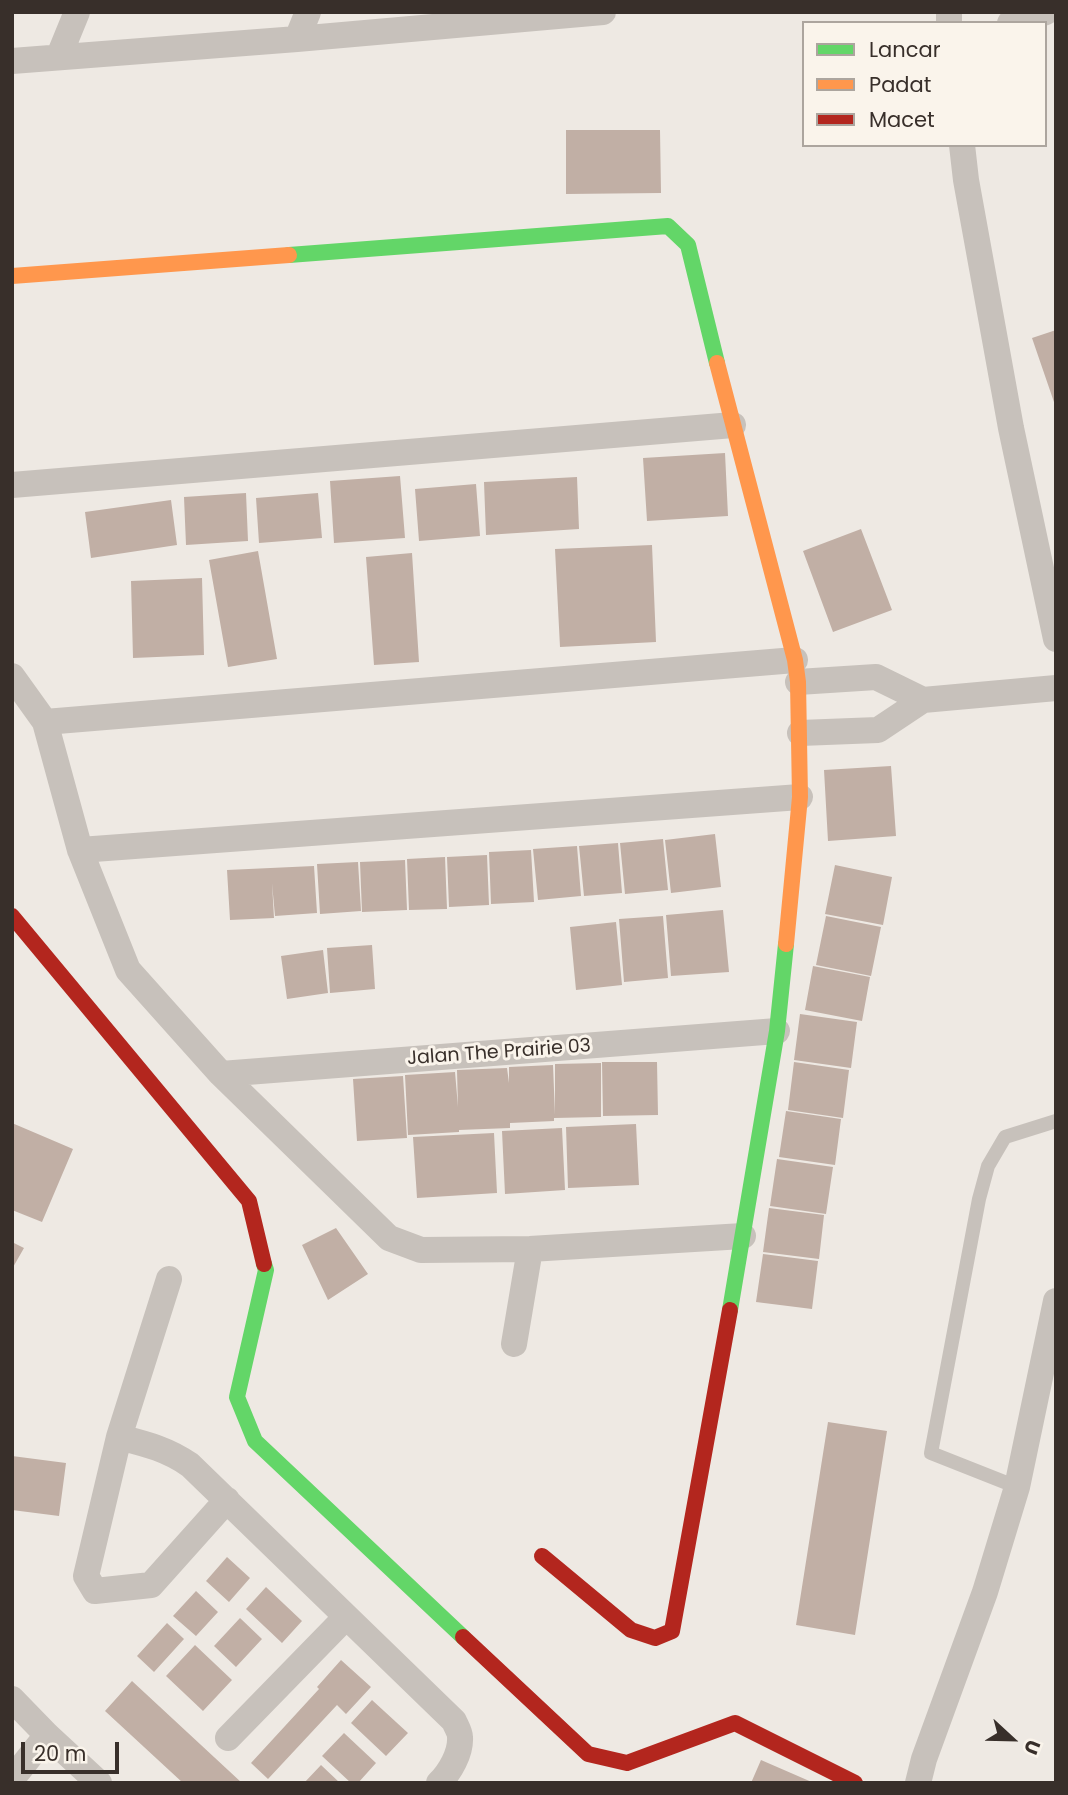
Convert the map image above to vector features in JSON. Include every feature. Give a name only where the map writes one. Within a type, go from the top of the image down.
[{"type":"street","points":[[59,57],[76,12]]},
{"type":"street","points":[[297,39],[308,12]]},
{"type":"street","points":[[12,61],[603,12]]},
{"type":"street","points":[[1017,21],[1046,12]]},
{"type":"street","points":[[962,147],[1012,428],[1056,639]]},
{"type":"street","points":[[12,276],[668,226],[688,245],[797,671],[800,797],[777,1031],[672,1631],[655,1638],[631,1630],[542,1556]]},
{"type":"street","points":[[12,485],[733,425]]},
{"type":"street","points":[[45,722],[797,671],[876,677],[923,700]]},
{"type":"street","points":[[12,676],[45,722],[80,850],[128,970],[221,1074],[390,1238],[421,1250],[530,1249],[743,1236]]},
{"type":"street","points":[[800,733],[878,730],[923,700],[1056,688]]},
{"type":"street","points":[[80,850],[800,797]]},
{"type":"street","points":[[12,916],[249,1201],[266,1270],[237,1397],[256,1441],[588,1754],[627,1763],[735,1723],[854,1782]]},
{"type":"street","name":"Jalan The Prairie 03","points":[[221,1074],[777,1031]]},
{"type":"street","points":[[514,1344],[530,1249]]},
{"type":"street","points":[[170,1279],[119,1437],[86,1576],[95,1591],[151,1585],[227,1500]]},
{"type":"street","points":[[918,1783],[985,1592],[1017,1487],[1056,1301]]},
{"type":"street","points":[[119,1437],[173,1453],[190,1465],[454,1721],[461,1736],[457,1756],[439,1783]]},
{"type":"street","points":[[228,1738],[346,1617]]},
{"type":"street","points":[[12,1699],[98,1782]]},
{"type":"street","points":[[12,1779],[47,1735]]},
{"type":"lane","points":[[1017,1487],[931,1453],[988,1166],[1005,1137],[1056,1121]]},
{"type":"building","points":[[566,130],[660,130],[661,193],[566,194]]},
{"type":"building","points":[[1056,330],[1056,405],[1055,405],[1032,338]]},
{"type":"building","points":[[725,453],[728,516],[647,521],[643,458]]},
{"type":"building","points":[[400,476],[405,538],[334,543],[330,481]]},
{"type":"building","points":[[577,477],[579,529],[486,535],[484,482]]},
{"type":"building","points":[[476,484],[480,536],[419,541],[415,489]]},
{"type":"building","points":[[246,493],[248,541],[186,545],[184,497]]},
{"type":"building","points":[[318,493],[322,538],[259,543],[256,498]]},
{"type":"building","points":[[171,500],[177,545],[91,558],[85,512]]},
{"type":"building","points":[[861,529],[892,610],[833,632],[803,551]]},
{"type":"building","points":[[652,545],[656,642],[560,647],[555,549]]},
{"type":"building","points":[[258,551],[277,659],[228,667],[209,560]]},
{"type":"building","points":[[412,553],[419,662],[374,665],[366,557]]},
{"type":"building","points":[[202,578],[204,655],[133,658],[131,581]]},
{"type":"building","points":[[891,766],[896,836],[828,841],[824,770]]},
{"type":"building","points":[[715,834],[721,887],[671,893],[665,840]]},
{"type":"building","points":[[663,839],[668,890],[625,894],[620,843]]},
{"type":"building","points":[[618,843],[622,893],[584,896],[579,846]]},
{"type":"building","points":[[577,846],[581,896],[538,900],[533,849]]},
{"type":"building","points":[[531,850],[534,902],[491,904],[489,852]]},
{"type":"building","points":[[487,855],[489,905],[449,907],[447,857]]},
{"type":"building","points":[[445,857],[447,909],[409,910],[407,859]]},
{"type":"building","points":[[405,860],[407,910],[362,912],[360,862]]},
{"type":"building","points":[[358,862],[361,911],[320,914],[317,864]]},
{"type":"building","points":[[835,865],[892,877],[883,925],[825,914]]},
{"type":"building","points":[[314,866],[317,913],[275,916],[272,883],[274,918],[230,920],[227,870]]},
{"type":"building","points":[[723,910],[729,972],[671,976],[666,915]]},
{"type":"building","points":[[663,916],[668,978],[624,982],[619,919]]},
{"type":"building","points":[[826,916],[881,927],[871,976],[816,965]]},
{"type":"building","points":[[616,922],[622,985],[576,990],[570,927]]},
{"type":"building","points":[[372,945],[375,989],[330,993],[327,948]]},
{"type":"building","points":[[323,950],[328,993],[287,999],[281,956]]},
{"type":"building","points":[[813,966],[870,977],[862,1021],[805,1010]]},
{"type":"building","points":[[800,1014],[857,1022],[851,1068],[794,1060]]},
{"type":"building","points":[[602,1062],[657,1062],[658,1115],[603,1116]]},
{"type":"building","points":[[794,1062],[849,1070],[843,1118],[788,1110]]},
{"type":"building","points":[[601,1063],[601,1117],[554,1118],[554,1121],[510,1123],[510,1128],[408,1135],[405,1075],[455,1072],[458,1107],[457,1070],[507,1068],[509,1083],[509,1067],[553,1065],[555,1115],[555,1064]]},
{"type":"building","points":[[403,1076],[407,1138],[357,1141],[353,1079]]},
{"type":"building","points":[[786,1111],[841,1119],[835,1165],[779,1157]]},
{"type":"building","points":[[12,1123],[73,1149],[42,1222],[12,1210]]},
{"type":"building","points":[[636,1124],[639,1185],[568,1188],[566,1127]]},
{"type":"building","points":[[562,1128],[565,1190],[505,1194],[502,1131]]},
{"type":"building","points":[[494,1133],[497,1193],[417,1198],[413,1137]]},
{"type":"building","points":[[777,1159],[833,1167],[826,1214],[770,1206]]},
{"type":"building","points":[[769,1208],[824,1215],[819,1259],[763,1252]]},
{"type":"building","points":[[336,1228],[368,1274],[328,1300],[302,1245]]},
{"type":"building","points":[[12,1242],[24,1248],[12,1269]]},
{"type":"building","points":[[763,1254],[818,1261],[812,1309],[756,1302]]},
{"type":"building","points":[[828,1422],[887,1431],[855,1635],[796,1625]]},
{"type":"building","points":[[12,1456],[66,1463],[59,1516],[12,1510]]},
{"type":"building","points":[[227,1557],[250,1578],[229,1602],[206,1581]]},
{"type":"building","points":[[266,1587],[302,1621],[282,1643],[246,1609]]},
{"type":"building","points":[[196,1591],[218,1612],[196,1636],[173,1616]]},
{"type":"building","points":[[240,1618],[262,1639],[236,1667],[214,1646]]},
{"type":"building","points":[[167,1623],[184,1639],[154,1672],[137,1656]]},
{"type":"building","points":[[195,1645],[232,1680],[203,1711],[166,1676]]},
{"type":"building","points":[[341,1660],[371,1687],[346,1714],[337,1705],[268,1779],[251,1763],[319,1689],[317,1687]]},
{"type":"building","points":[[132,1681],[242,1783],[183,1783],[105,1711]]},
{"type":"building","points":[[372,1700],[408,1733],[386,1756],[351,1723]]},
{"type":"building","points":[[344,1733],[376,1763],[358,1783],[351,1783],[322,1756]]},
{"type":"building","points":[[761,1760],[814,1783],[751,1783]]},
{"type":"building","points":[[321,1765],[340,1783],[304,1783]]},
{"type":"traffic: fast","points":[[289,255],[668,226],[688,245],[717,363]]},
{"type":"traffic: fast","points":[[730,1310],[777,1031],[786,944]]},
{"type":"traffic: fast","points":[[264,1264],[266,1270],[237,1397],[255,1441],[463,1637]]},
{"type":"traffic: slow","points":[[12,276],[289,255]]},
{"type":"traffic: slow","points":[[717,363],[795,660],[798,682],[800,797],[786,944]]},
{"type":"traffic: jam","points":[[12,916],[249,1201],[264,1264]]},
{"type":"traffic: jam","points":[[542,1556],[631,1630],[655,1638],[672,1631],[730,1310]]},
{"type":"traffic: jam","points":[[463,1637],[588,1754],[627,1763],[735,1723],[855,1783]]}]
